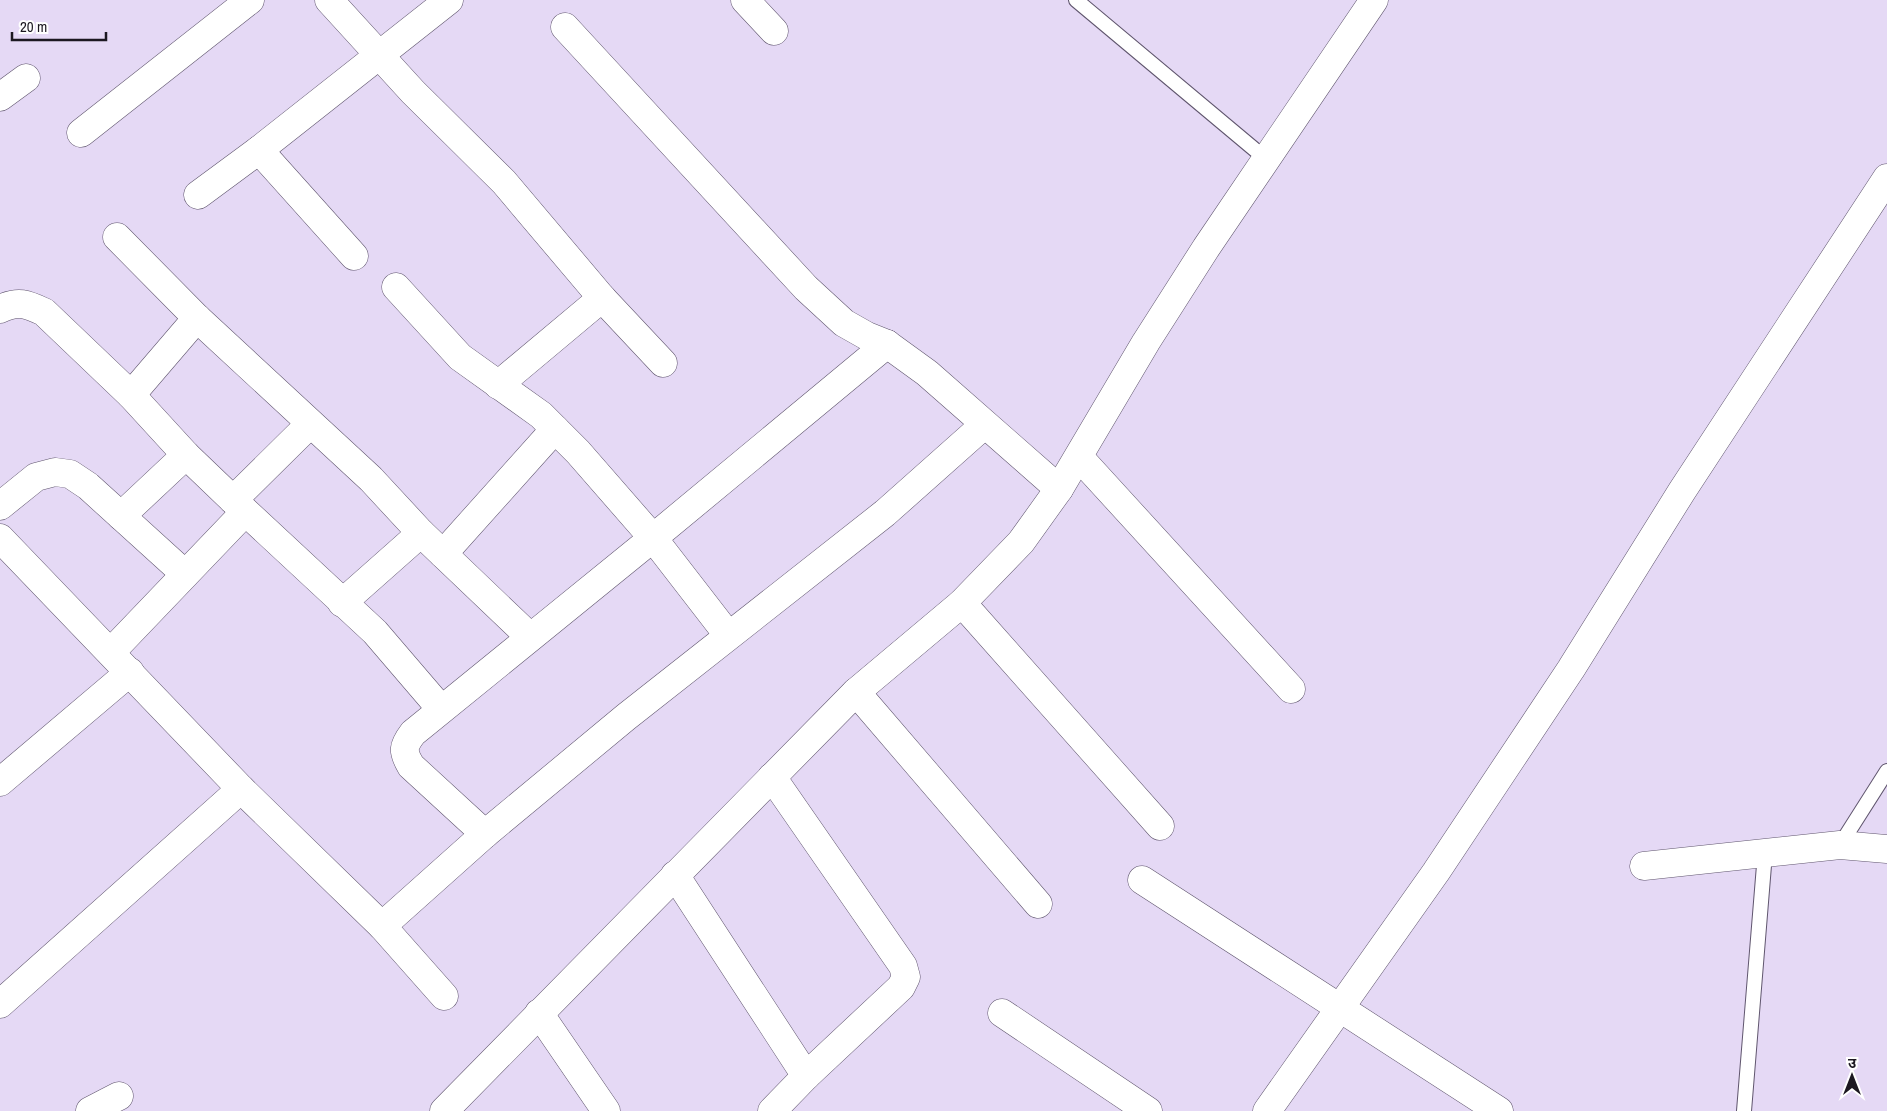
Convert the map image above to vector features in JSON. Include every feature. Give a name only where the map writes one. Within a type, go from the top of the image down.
[{"type":"street","points":[[81,133],[250,0]]},
{"type":"street","points":[[329,0],[413,92],[504,182],[602,298],[663,363]]},
{"type":"street","points":[[198,195],[259,150],[449,0]]},
{"type":"street","points":[[745,0],[774,31]]},
{"type":"street","points":[[444,1111],[856,692],[962,603],[1021,542],[1059,489],[1146,342],[1206,248],[1374,0]]},
{"type":"street","points":[[565,27],[806,288],[844,323],[867,336],[887,344],[927,373],[1059,489]]},
{"type":"street","points":[[0,97],[26,78]]},
{"type":"street","points":[[259,150],[354,256]]},
{"type":"street","points":[[1267,1111],[1436,872],[1570,669],[1682,491],[1887,178]]},
{"type":"street","points":[[117,237],[197,318],[371,479],[421,533],[530,637]]},
{"type":"street","points":[[396,288],[460,357],[541,415],[578,452],[653,538],[728,635]]},
{"type":"street","points":[[498,385],[602,298]]},
{"type":"street","points":[[0,309],[10,304],[28,305],[44,312],[131,395],[186,455],[374,632],[442,709]]},
{"type":"street","points":[[131,395],[197,318]]},
{"type":"street","points":[[485,834],[411,766],[405,756],[404,744],[413,733],[653,538],[887,344]]},
{"type":"street","points":[[111,652],[185,574],[239,506],[310,424]]},
{"type":"street","points":[[382,926],[485,834],[728,635],[885,513],[984,425]]},
{"type":"street","points":[[443,554],[555,429]]},
{"type":"street","points":[[121,516],[186,455]]},
{"type":"street","points":[[1079,457],[1291,689]]},
{"type":"street","points":[[0,506],[36,477],[55,472],[70,474],[88,486],[185,574]]},
{"type":"street","points":[[342,603],[421,533]]},
{"type":"street","points":[[0,538],[241,788],[382,926],[444,996]]},
{"type":"street","points":[[962,603],[1160,826]]},
{"type":"street","points":[[0,782],[130,672]]},
{"type":"street","points":[[856,692],[1038,904]]},
{"type":"street","points":[[772,777],[903,966],[906,977],[901,987],[806,1076],[772,1111]]},
{"type":"street","points":[[0,1004],[241,788]]},
{"type":"street","points":[[1644,866],[1840,846],[1887,849]]},
{"type":"street","points":[[675,876],[806,1076]]},
{"type":"street","points":[[1142,880],[1499,1111]]},
{"type":"street","points":[[539,1013],[606,1111]]},
{"type":"street","points":[[1002,1013],[1148,1111]]},
{"type":"street","points":[[90,1111],[119,1096]]},
{"type":"lane","points":[[1076,0],[1266,159]]},
{"type":"lane","points":[[1840,846],[1887,771]]},
{"type":"lane","points":[[1744,1111],[1765,853]]}]
